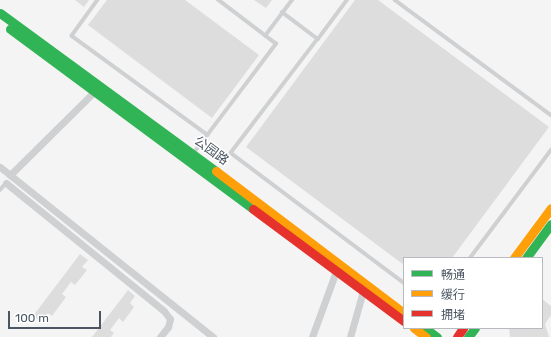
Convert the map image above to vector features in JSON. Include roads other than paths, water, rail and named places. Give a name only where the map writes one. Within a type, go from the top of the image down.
[{"type":"street","name":"公园路","points":[[0,13],[193,154],[403,312]]},
{"type":"street","points":[[0,21],[403,320]]},
{"type":"street","points":[[10,175],[94,92]]},
{"type":"street","points":[[0,167],[213,337]]},
{"type":"street","points":[[6,183],[164,310],[170,319],[168,326],[160,337]]},
{"type":"street","points":[[515,257],[551,208]]},
{"type":"street","points":[[527,257],[551,224]]},
{"type":"street","points":[[312,337],[336,271]]},
{"type":"street","points":[[350,337],[363,291]]},
{"type":"street","points":[[415,329],[426,337]]},
{"type":"street","points":[[425,329],[437,337]]},
{"type":"street","points":[[468,337],[474,329]]},
{"type":"lane","points":[[98,0],[72,36],[208,135]]},
{"type":"lane","points":[[193,154],[276,44],[218,0]]},
{"type":"lane","points":[[265,36],[292,0]]},
{"type":"lane","points":[[347,0],[231,153],[403,282]]},
{"type":"lane","points":[[395,0],[551,115]]},
{"type":"lane","points":[[282,12],[318,39]]},
{"type":"lane","points":[[471,257],[551,150]]},
{"type":"lane","points":[[0,190],[6,183]]}]
